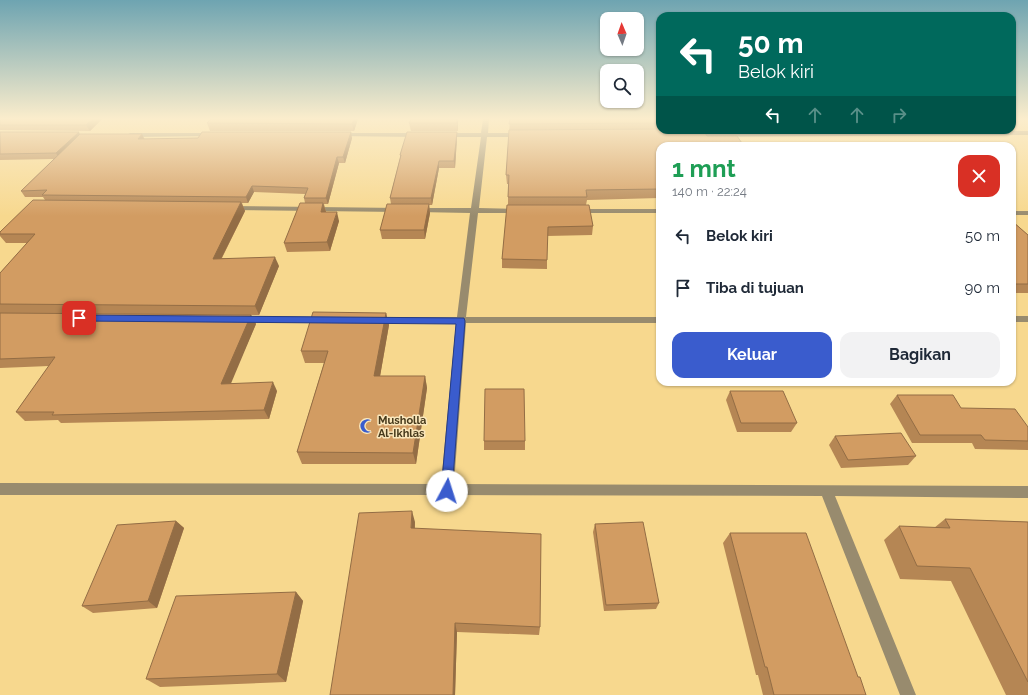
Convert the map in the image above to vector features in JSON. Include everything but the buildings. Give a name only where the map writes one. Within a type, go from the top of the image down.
[{"type":"street","points":[[447,491],[461,321],[482,151]]},
{"type":"street","points":[[222,208],[529,211]]},
{"type":"street","points":[[567,211],[656,211]]},
{"type":"street","points":[[1016,212],[1028,213]]},
{"type":"street","points":[[230,319],[334,320]]},
{"type":"street","points":[[1016,319],[1028,319]]},
{"type":"street","points":[[365,320],[656,320]]},
{"type":"street","points":[[0,489],[447,491],[826,490],[1028,492]]},
{"type":"street","points":[[826,490],[908,695]]},
{"type":"place","name":"Musholla Al-Ikhlas","points":[[367,426]]},
{"type":"route","points":[[79,318],[461,321],[447,491]]}]
